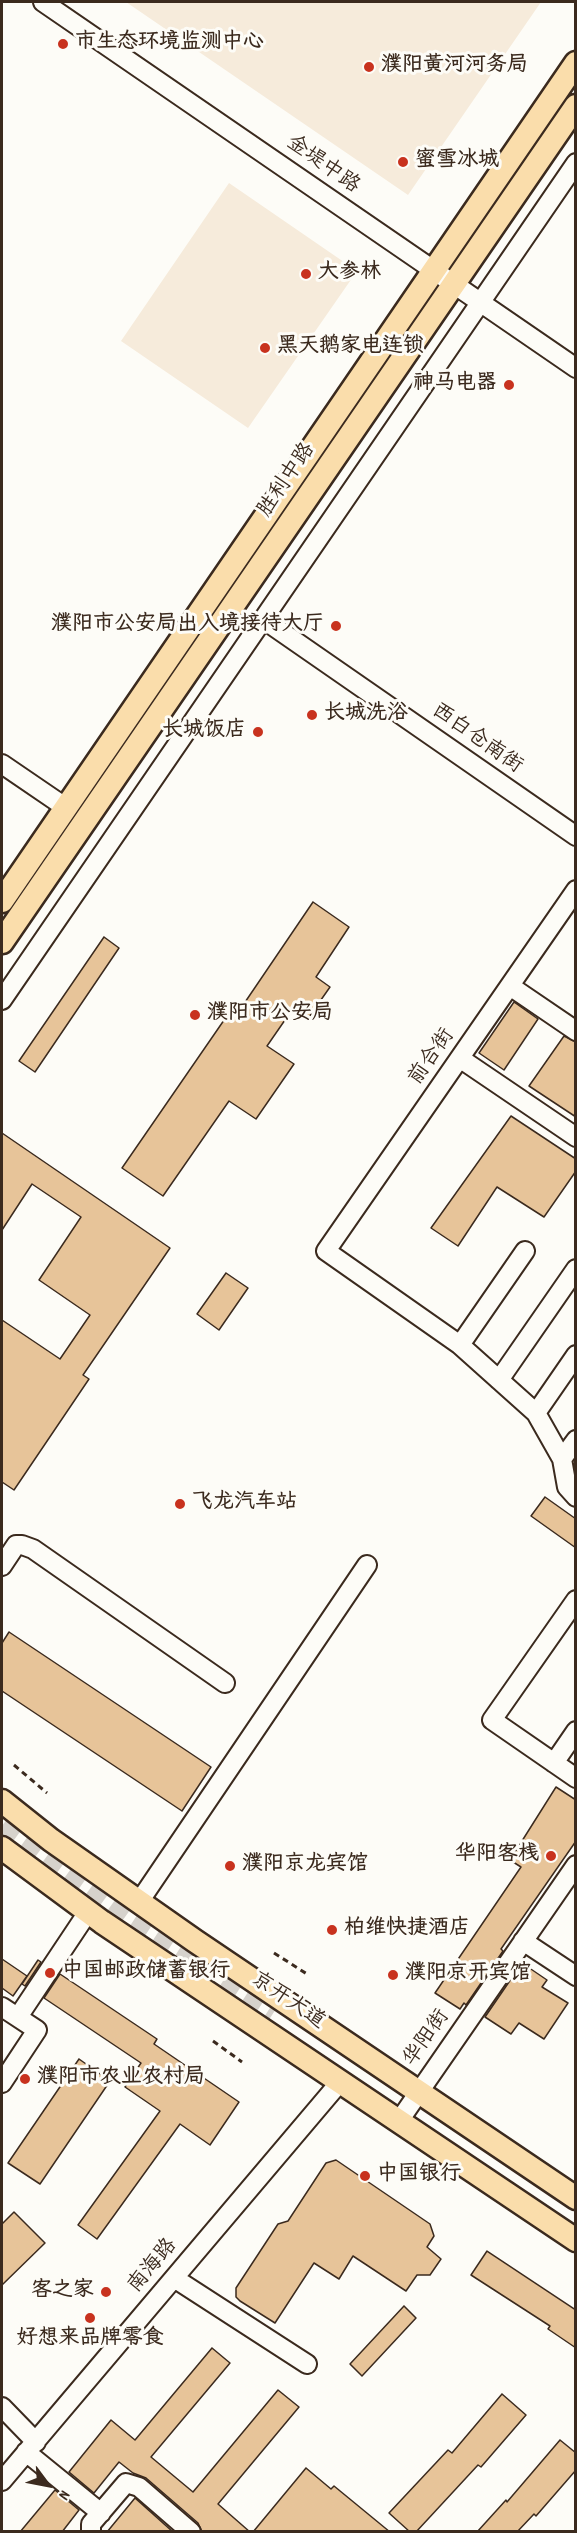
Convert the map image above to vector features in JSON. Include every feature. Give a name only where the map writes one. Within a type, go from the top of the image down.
[{"type":"main road","name":"胜利中路","points":[[2,901],[64,807],[576,63]]},
{"type":"main road","name":"胜利中路","points":[[2,942],[576,106]]},
{"type":"main road","name":"京开大道","points":[[2,1801],[51,1840],[139,1902],[576,2198]]},
{"type":"main road","name":"京开大道","points":[[2,1848],[88,1912],[576,2240]]},
{"type":"street","name":"金堤中路","points":[[43,2],[576,368]]},
{"type":"street","points":[[2,1000],[576,163]]},
{"type":"street","name":"西白仓南街","points":[[263,619],[576,836]]},
{"type":"street","points":[[2,764],[64,807]]},
{"type":"street","name":"前合街","points":[[459,1345],[326,1251],[576,890]]},
{"type":"street","points":[[510,986],[576,1031]]},
{"type":"street","points":[[461,1059],[576,1137]]},
{"type":"street","points":[[525,1251],[459,1345],[536,1413],[562,1459],[567,1487],[576,1497]]},
{"type":"street","points":[[499,1380],[576,1269]]},
{"type":"street","points":[[536,1413],[576,1355]]},
{"type":"street","points":[[562,1459],[576,1440]]},
{"type":"street","points":[[2,1566],[16,1545],[33,1549],[225,1683]]},
{"type":"street","points":[[139,1902],[367,1565]]},
{"type":"street","points":[[576,1600],[492,1720],[576,1778]]},
{"type":"street","points":[[554,1763],[576,1731]]},
{"type":"street","name":"华阳街","points":[[399,2121],[576,1865]]},
{"type":"street","points":[[18,2017],[88,1912]]},
{"type":"street","points":[[523,1941],[576,1976]]},
{"type":"street","points":[[2,2007],[37,2030],[2,2083]]},
{"type":"street","name":"南海路","points":[[2,2481],[340,2082]]},
{"type":"street","points":[[174,2278],[308,2364]]},
{"type":"street","points":[[2,2407],[31,2447],[100,2513]]},
{"type":"street","points":[[91,2532],[91,2524],[126,2483],[139,2487],[191,2532]]},
{"type":"path","points":[[14,1765],[46,1793]]},
{"type":"path","points":[[274,1953],[307,1974]]},
{"type":"path","points":[[213,2041],[242,2062]]},
{"type":"shaded area","points":[[126,2],[541,2],[408,195]]},
{"type":"shaded area","points":[[229,183],[357,271],[248,428],[121,341]]},
{"type":"building","points":[[313,902],[349,927],[316,977],[330,987],[309,1017],[294,1007],[267,1046],[294,1064],[256,1119],[229,1101],[163,1196],[122,1168],[231,1010],[237,1014]]},
{"type":"building","points":[[104,937],[119,948],[35,1072],[19,1061]]},
{"type":"building","points":[[514,1002],[538,1019],[504,1070],[479,1053]]},
{"type":"building","points":[[564,1036],[576,1042],[576,1117],[529,1086]]},
{"type":"building","points":[[511,1116],[576,1159],[576,1171],[544,1217],[497,1187],[458,1246],[431,1228]]},
{"type":"building","points":[[2,1133],[170,1248],[83,1375],[89,1379],[14,1490],[2,1482],[2,1320],[60,1359],[90,1315],[39,1280],[81,1217],[32,1184],[2,1230]]},
{"type":"building","points":[[226,1273],[248,1288],[219,1330],[197,1314]]},
{"type":"building","points":[[545,1497],[576,1519],[576,1548],[531,1516]]},
{"type":"building","points":[[9,1632],[211,1767],[182,1811],[2,1691],[2,1643]]},
{"type":"building","points":[[556,1787],[576,1800],[576,1841],[501,1949],[503,1951],[466,2005],[464,2003],[460,2009],[435,1993],[521,1867],[510,1860]]},
{"type":"building","points":[[2,1959],[27,1976],[13,1996],[2,1988]]},
{"type":"building","points":[[38,1960],[41,1962],[25,1986],[22,1984]]},
{"type":"building","points":[[522,1963],[547,1980],[542,1987],[568,2003],[544,2039],[519,2023],[511,2034],[485,2017]]},
{"type":"building","points":[[60,1974],[157,2039],[154,2044],[239,2102],[210,2145],[180,2124],[97,2239],[78,2225],[160,2111],[125,2087],[141,2063],[44,1998]]},
{"type":"building","points":[[79,2059],[110,2081],[40,2184],[8,2163]]},
{"type":"building","points":[[336,2160],[430,2224],[434,2236],[427,2247],[441,2259],[430,2275],[417,2275],[406,2291],[353,2256],[339,2279],[314,2263],[275,2323],[240,2301],[236,2297],[236,2288],[278,2224],[288,2221],[326,2163]]},
{"type":"building","points":[[14,2212],[45,2243],[2,2285],[2,2224]]},
{"type":"building","points":[[487,2251],[576,2310],[576,2348],[548,2329],[550,2326],[471,2275]]},
{"type":"building","points":[[404,2306],[416,2318],[362,2376],[350,2364]]},
{"type":"building","points":[[212,2348],[230,2363],[151,2457],[193,2492],[278,2390],[299,2407],[218,2504],[250,2532],[202,2532],[198,2523],[146,2478],[133,2473],[119,2462],[94,2493],[69,2472],[111,2420],[135,2440]]},
{"type":"building","points":[[502,2394],[526,2415],[481,2467],[478,2465],[416,2532],[410,2532],[389,2513],[448,2450],[452,2453]]},
{"type":"building","points":[[560,2440],[576,2453],[576,2470],[536,2516],[534,2514],[517,2532],[477,2532],[506,2500],[507,2502]]},
{"type":"building","points":[[306,2468],[331,2489],[334,2486],[390,2532],[253,2532]]},
{"type":"building","points":[[55,2490],[79,2510],[62,2532],[20,2532]]},
{"type":"building","points":[[135,2498],[173,2532],[107,2532]]},
{"type":"tunnel","points":[[2,1826],[126,1916],[274,2012]]},
{"type":"place","name":"市生态环境监测中心","points":[[63,44]]},
{"type":"place","name":"濮阳黄河河务局","points":[[369,67]]},
{"type":"place","name":"蜜雪冰城","points":[[403,162]]},
{"type":"place","name":"大参林","points":[[306,274]]},
{"type":"place","name":"黑天鹅家电连锁","points":[[265,348]]},
{"type":"place","name":"神马电器","points":[[509,385]]},
{"type":"place","name":"濮阳市公安局出入境接待大厅","points":[[336,626]]},
{"type":"place","name":"长城洗浴","points":[[312,715]]},
{"type":"place","name":"长城饭店","points":[[258,732]]},
{"type":"place","name":"濮阳市公安局","points":[[195,1015]]},
{"type":"place","name":"飞龙汽车站","points":[[180,1504]]},
{"type":"place","name":"华阳客栈","points":[[551,1856]]},
{"type":"place","name":"濮阳京龙宾馆","points":[[230,1866]]},
{"type":"place","name":"柏维快捷酒店","points":[[332,1930]]},
{"type":"place","name":"中国邮政储蓄银行","points":[[50,1973]]},
{"type":"place","name":"濮阳京开宾馆","points":[[393,1975]]},
{"type":"place","name":"濮阳市农业农村局","points":[[25,2079]]},
{"type":"place","name":"中国银行","points":[[365,2176]]},
{"type":"place","name":"客之家","points":[[106,2292]]},
{"type":"place","name":"好想来品牌零食","points":[[90,2318]]}]
